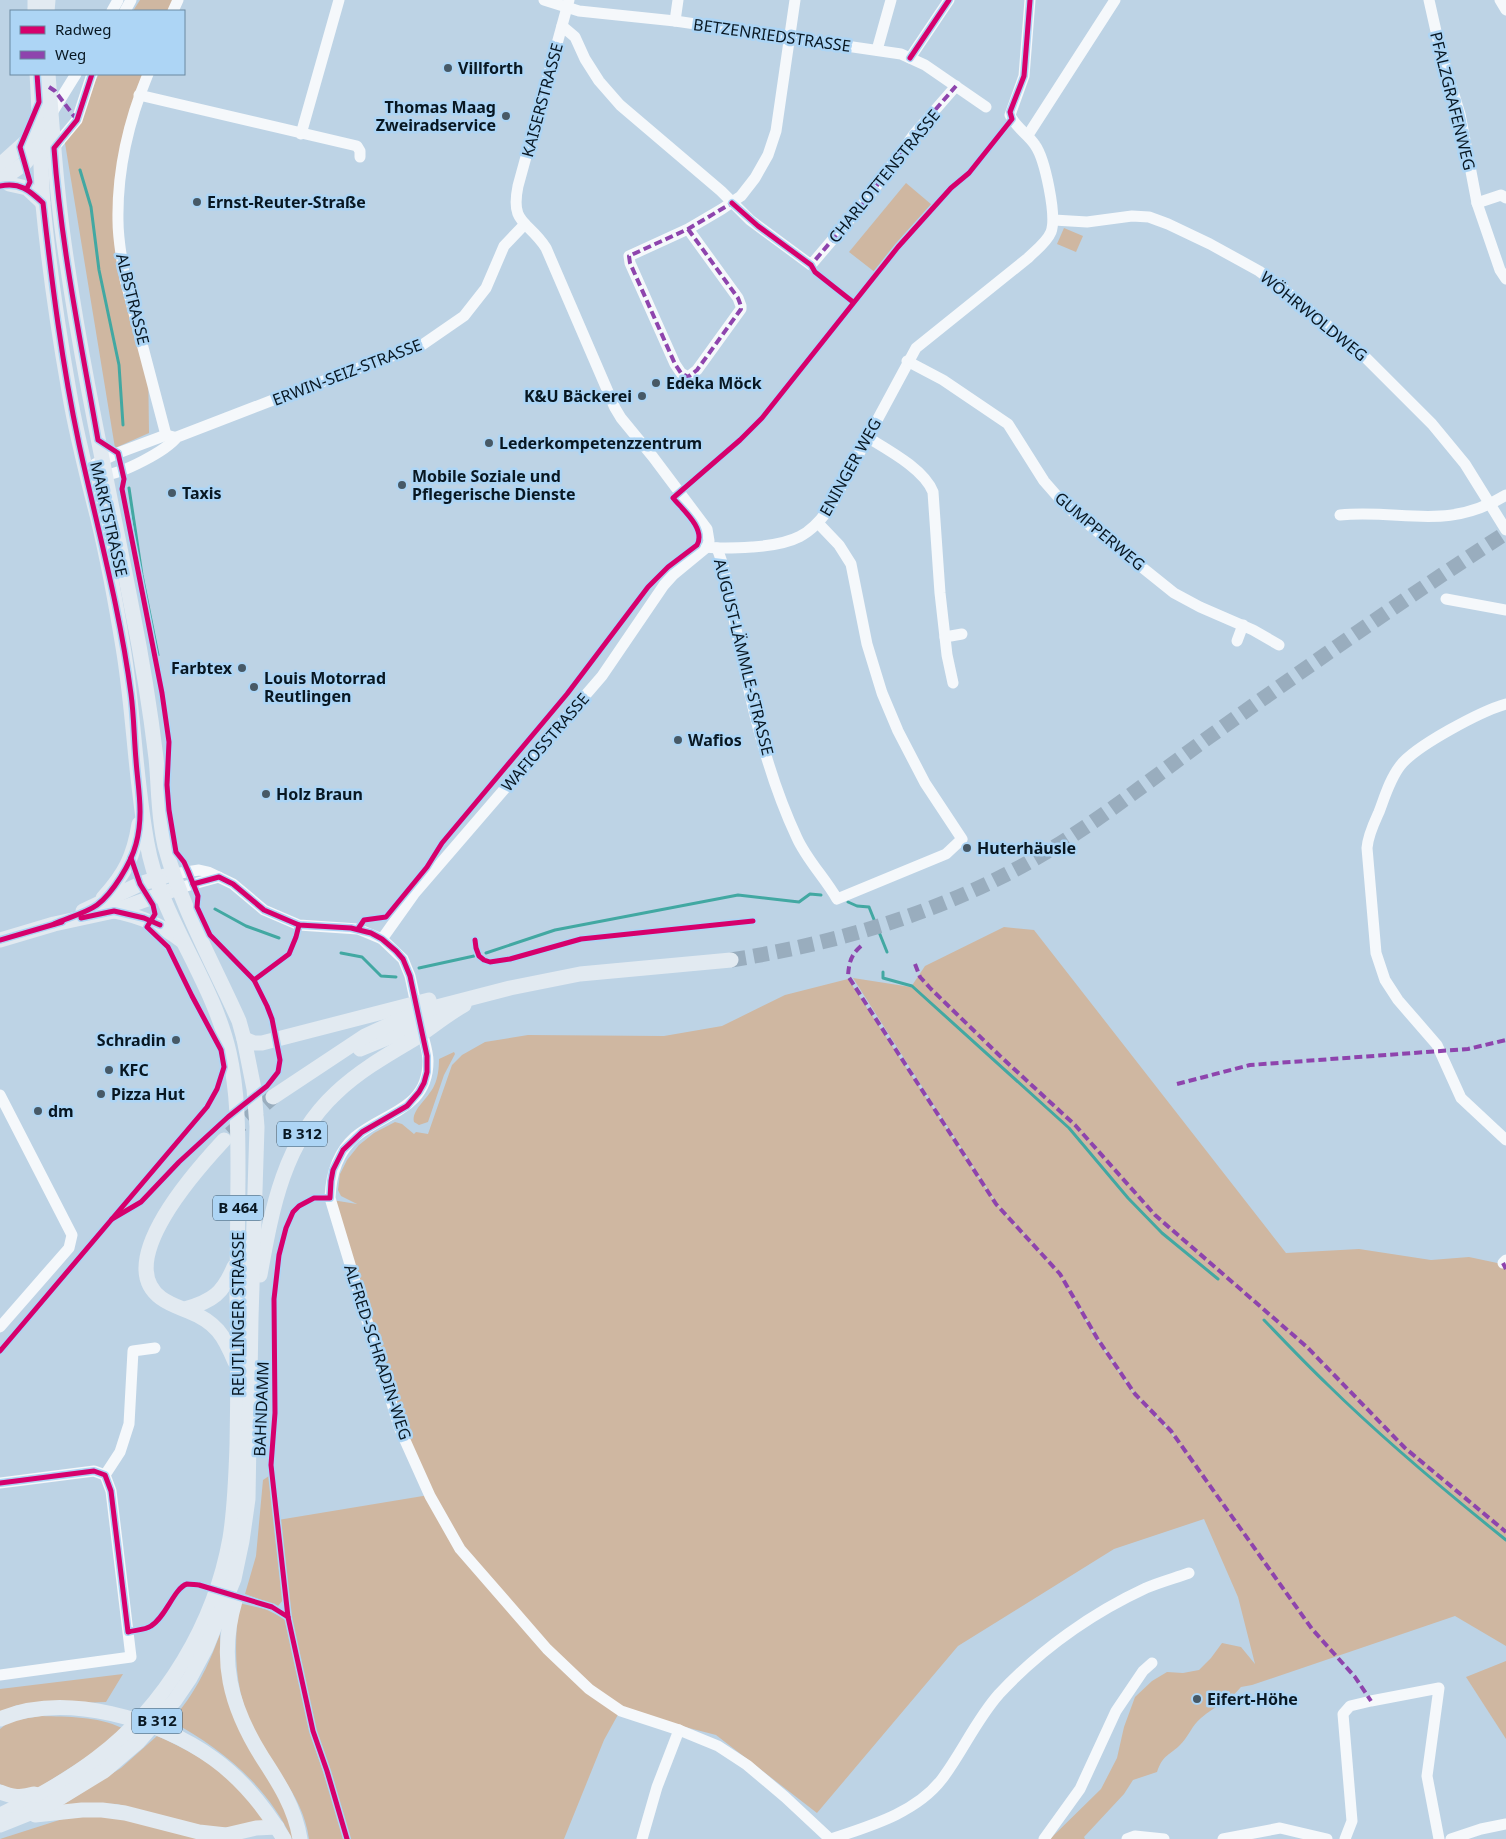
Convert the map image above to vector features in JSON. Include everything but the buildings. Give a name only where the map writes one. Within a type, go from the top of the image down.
[{"type":"main road","name":"B 464","points":[[37,75],[39,102],[48,133]]},
{"type":"main road","name":"B 464","points":[[41,166],[48,133],[48,75]]},
{"type":"main road","points":[[20,147],[39,102]]},
{"type":"main road","points":[[0,165],[20,147],[48,133]]},
{"type":"main road","points":[[3,184],[25,163],[48,133]]},
{"type":"main road","name":"MARKTSTRASSE","points":[[48,133],[67,265],[103,467],[145,676],[156,762],[159,812],[165,844],[176,881]]},
{"type":"main road","points":[[3,184],[41,166]]},
{"type":"main road","name":"MARKTSTRASSE","points":[[41,166],[43,203],[54,300],[69,394],[123,644],[131,695],[141,813],[149,854],[161,893]]},
{"type":"main road","points":[[3,184],[27,188],[43,203]]},
{"type":"main road","points":[[97,905],[128,865],[136,844],[141,813]]},
{"type":"main road","points":[[54,924],[156,878],[176,881]]},
{"type":"main road","points":[[0,940],[54,924],[114,911],[161,893],[176,881]]},
{"type":"main road","name":"REUTLINGER STRASSE","points":[[176,881],[232,1007],[244,1039],[254,1089],[256,1147],[248,1499],[242,1541],[228,1574]]},
{"type":"main road","name":"REUTLINGER STRASSE","points":[[161,893],[220,1022],[229,1053],[235,1092],[238,1157],[239,1373],[235,1498],[229,1541],[228,1574]]},
{"type":"main road","points":[[114,911],[144,918],[160,925],[182,941]]},
{"type":"main road","name":"B 312","points":[[273,1097],[365,1036],[393,1022],[425,1010],[580,974],[731,960]]},
{"type":"main road","name":"B 312","points":[[244,1039],[254,1043],[262,1043],[434,999],[484,995]]},
{"type":"main road","name":"B 312","points":[[251,1318],[279,1184],[294,1148],[312,1119],[324,1104],[347,1083],[449,1014],[484,995]]},
{"type":"main road","name":"B 312","points":[[328,1060],[449,1014]]},
{"type":"main road","name":"B 312","points":[[224,1140],[197,1170],[167,1212],[150,1243],[146,1258],[146,1271],[151,1285],[158,1296],[170,1304],[186,1309],[212,1323],[221,1332],[239,1373]]},
{"type":"main road","points":[[186,1309],[211,1300],[221,1292],[227,1284],[238,1259]]},
{"type":"main road","name":"B 312","points":[[0,1815],[31,1801],[76,1774],[102,1755],[146,1713],[179,1668],[228,1574]]},
{"type":"main road","name":"B 312","points":[[0,1825],[45,1807],[104,1771],[138,1742],[175,1700],[206,1648],[228,1574]]},
{"type":"main road","name":"B 312","points":[[228,1574],[235,1600],[229,1622],[227,1643],[229,1675],[233,1694],[244,1725],[291,1806],[300,1839]]},
{"type":"main road","name":"B 312","points":[[0,1719],[10,1714],[58,1708],[90,1709],[109,1712],[147,1724],[180,1738],[214,1759],[237,1778],[262,1805],[281,1833]]},
{"type":"main road","name":"B 312","points":[[0,1792],[22,1798],[47,1790]]},
{"type":"main road","points":[[26,1816],[82,1810],[102,1810],[125,1813],[200,1832],[226,1835],[256,1828],[281,1833]]},
{"type":"street","points":[[301,134],[339,0]]},
{"type":"street","name":"BETZENRIEDSTRASSE","points":[[544,0],[675,22],[876,50],[910,58],[986,107]]},
{"type":"street","points":[[675,22],[678,0]]},
{"type":"street","points":[[688,228],[738,298],[741,309],[697,370],[688,376],[681,373],[675,364],[629,258],[632,254],[688,228],[732,203],[741,196],[755,178],[773,143],[779,116],[795,0]]},
{"type":"street","points":[[876,50],[891,0]]},
{"type":"street","points":[[910,58],[950,0]]},
{"type":"street","points":[[1030,0],[1024,76],[1010,115],[1040,152],[1044,162],[1054,220]]},
{"type":"street","points":[[1028,135],[1115,0]]},
{"type":"street","name":"PFALZGRAFENWEG","points":[[1429,0],[1440,49],[1460,114],[1477,203],[1500,270],[1506,279]]},
{"type":"street","points":[[1500,0],[1506,10]]},
{"type":"street","name":"KAISERSTRASSE","points":[[515,200],[568,4]]},
{"type":"street","points":[[562,26],[575,37],[600,81],[620,105],[721,191],[732,203]]},
{"type":"street","points":[[48,133],[76,75]]},
{"type":"street","points":[[48,133],[77,120],[92,75]]},
{"type":"street","name":"ALBSTRASSE","points":[[148,75],[139,95],[122,163],[118,222],[125,279],[172,436]]},
{"type":"street","name":"CHARLOTTENSTRASSE","points":[[732,203],[758,226],[811,265],[867,199],[914,133],[956,86]]},
{"type":"street","points":[[139,95],[357,146],[360,151],[360,157]]},
{"type":"street","points":[[1477,203],[1501,195],[1506,198]]},
{"type":"street","name":"AUGUST-LÄMMLE-STRASSE","points":[[515,200],[517,214],[540,238],[551,258],[615,408],[707,530],[709,541],[722,565],[764,749],[798,840],[836,899]]},
{"type":"street","name":"WÖHRWOLDWEG","points":[[1054,220],[1087,222],[1132,216],[1149,217],[1210,244],[1259,271],[1343,338],[1399,390],[1456,451],[1506,530]]},
{"type":"street","name":"ENINGER WEG","points":[[836,899],[946,854],[962,839],[925,783],[898,732],[882,693],[869,652],[851,564],[839,544],[818,523],[832,502],[907,361],[920,344],[1037,250],[1051,234],[1054,220]]},
{"type":"street","name":"ERWIN-SEIZ-STRASSE","points":[[85,470],[103,467],[172,436],[422,345],[464,316],[486,288],[504,246],[525,224]]},
{"type":"street","name":"GUMPPERWEG","points":[[907,361],[943,380],[1008,424],[1025,452],[1058,498],[1165,586],[1191,603],[1259,633],[1279,645]]},
{"type":"street","name":"ERWIN-SEIZ-STRASSE","points":[[103,467],[122,470],[172,444],[172,436]]},
{"type":"street","points":[[867,436],[921,475],[934,492],[945,637],[953,683]]},
{"type":"street","points":[[1340,514],[1442,517],[1471,511],[1490,504],[1506,495]]},
{"type":"street","name":"AUGUST-LÄMMLE-STRASSE","points":[[712,548],[784,543],[808,533],[818,523]]},
{"type":"street","name":"WAFIOSSTRASSE","points":[[382,939],[414,894],[602,676],[664,585],[673,575],[712,548]]},
{"type":"street","points":[[1446,599],[1506,610]]},
{"type":"street","points":[[1237,641],[1243,626]]},
{"type":"street","points":[[945,637],[962,634]]},
{"type":"street","points":[[1506,704],[1492,709],[1427,743],[1407,758],[1396,771],[1391,781],[1367,848],[1376,953],[1385,980],[1394,996],[1437,1045],[1461,1098],[1506,1140]]},
{"type":"street","name":"ALFRED-SCHRADIN-WEG","points":[[176,881],[219,877],[233,884],[264,910],[299,925],[358,928],[382,939],[403,959],[410,976],[428,1061],[424,1083],[412,1101],[398,1112],[362,1132],[350,1142],[337,1160],[331,1182],[330,1198],[399,1427],[430,1496],[460,1549],[547,1649],[589,1689],[620,1711],[679,1730],[718,1746],[755,1772],[830,1839]]},
{"type":"street","points":[[0,1095],[72,1236],[69,1248],[0,1327]]},
{"type":"street","points":[[105,1475],[120,1452],[129,1424],[133,1352],[156,1348]]},
{"type":"street","points":[[0,1484],[94,1471],[105,1475]]},
{"type":"street","points":[[0,1675],[130,1657],[110,1491],[105,1475]]},
{"type":"street","points":[[830,1839],[894,1816],[922,1798],[941,1780],[963,1748],[978,1720],[998,1695],[1016,1676],[1050,1647],[1110,1608],[1148,1588],[1189,1573]]},
{"type":"street","points":[[1044,1839],[1080,1789],[1116,1711],[1143,1671],[1152,1663]]},
{"type":"street","points":[[1345,1839],[1352,1821],[1343,1714],[1350,1706],[1371,1700],[1439,1688],[1428,1776],[1439,1839]]},
{"type":"street","points":[[642,1839],[657,1787],[679,1730]]},
{"type":"street","points":[[1451,1839],[1468,1836],[1506,1824]]},
{"type":"street","points":[[1223,1839],[1280,1828],[1327,1839]]},
{"type":"street","points":[[1128,1839],[1135,1836],[1164,1839]]},
{"type":"shaded area","points":[[140,0],[173,0],[168,10],[134,10]]},
{"type":"shaded area","points":[[98,75],[143,75],[115,223],[148,359],[149,433],[115,448],[64,137]]},
{"type":"shaded area","points":[[906,183],[932,205],[876,273],[849,252]]},
{"type":"shaded area","points":[[1064,228],[1083,236],[1076,252],[1057,244]]},
{"type":"shaded area","points":[[1004,927],[1034,930],[1286,1253],[1359,1249],[1431,1260],[1469,1257],[1502,1264],[1506,1269],[1506,1646],[1455,1616],[1252,1685],[1241,1687],[1198,1721],[1182,1743],[1163,1759],[1157,1772],[1133,1780],[1124,1794],[1084,1837],[1085,1839],[1050,1839],[1101,1789],[1117,1758],[1124,1727],[1135,1697],[1152,1681],[1167,1672],[1183,1673],[1199,1670],[1222,1643],[1241,1647],[1255,1664],[1238,1597],[1204,1519],[1114,1549],[958,1646],[817,1813],[716,1735],[620,1710],[589,1688],[461,1548],[400,1427],[332,1200],[357,1204],[341,1196],[338,1190],[340,1174],[347,1160],[359,1145],[374,1133],[395,1122],[402,1124],[414,1134],[416,1132],[428,1134],[452,1065],[462,1055],[485,1042],[528,1035],[664,1036],[722,1026],[785,995],[848,979],[996,1204],[1060,1274],[997,1204],[853,978],[911,987],[925,966]],"holes":[[[1060,1274],[1097,1337],[1135,1394],[1171,1431],[1181,1447],[1170,1432],[1134,1394],[1095,1337]]]},
{"type":"shaded area","points":[[454,1052],[455,1054],[444,1075],[428,1122],[419,1125],[414,1122],[415,1113],[434,1086],[438,1073],[439,1059]]},
{"type":"shaded area","points":[[269,1476],[283,1600],[278,1606],[245,1594],[256,1556],[263,1480]]},
{"type":"shaded area","points":[[429,1495],[459,1549],[547,1650],[620,1711],[604,1740],[564,1839],[349,1839],[314,1731],[289,1612],[278,1520]]},
{"type":"shaded area","points":[[239,1603],[265,1609],[286,1619],[310,1732],[344,1839],[309,1839],[297,1802],[253,1729],[241,1695],[236,1660]]},
{"type":"shaded area","points":[[220,1634],[221,1656],[279,1791],[296,1839],[292,1839],[270,1802],[241,1770],[208,1744],[171,1721],[180,1711],[200,1680]]},
{"type":"shaded area","points":[[1506,1661],[1506,1739],[1466,1677]]},
{"type":"shaded area","points":[[123,1674],[106,1702],[17,1705],[0,1713],[0,1689]]},
{"type":"shaded area","points":[[41,1716],[93,1719],[122,1728],[98,1750],[40,1787],[11,1791],[0,1784],[0,1729],[10,1721]]},
{"type":"shaded area","points":[[157,1736],[190,1752],[222,1773],[244,1793],[268,1822],[243,1827],[209,1828],[117,1804],[90,1803],[61,1806],[121,1768]]},
{"type":"shaded area","points":[[75,1815],[114,1815],[217,1839],[0,1839]]},
{"type":"waterway","points":[[80,170],[91,207],[99,270],[119,365],[123,425]]},
{"type":"waterway","points":[[129,488],[142,575],[158,655]]},
{"type":"waterway","points":[[486,953],[555,930],[738,895],[799,902],[810,894],[821,895]]},
{"type":"waterway","points":[[848,902],[857,906],[869,907],[887,952]]},
{"type":"waterway","points":[[215,909],[246,926],[279,938]]},
{"type":"waterway","points":[[341,953],[362,957],[381,976],[396,977]]},
{"type":"waterway","points":[[419,968],[474,956]]},
{"type":"waterway","points":[[883,972],[883,978],[912,986],[1069,1128],[1128,1198],[1162,1233],[1218,1279]]},
{"type":"waterway","points":[[1264,1320],[1371,1426],[1506,1540]]},
{"type":"tunnel","points":[[731,960],[802,947],[871,928],[939,905],[1005,875],[1084,828],[1319,659],[1506,533]]},
{"type":"tunnel","points":[[230,1134],[273,1097]]},
{"type":"marked path","points":[[807,262],[811,265],[867,199],[915,133],[956,86]]},
{"type":"marked path","points":[[49,87],[55,91],[77,120]]},
{"type":"marked path","points":[[688,229],[738,298],[741,306],[741,309],[697,370],[688,377],[681,373],[675,364],[630,263],[629,256],[688,229],[732,203],[735,205]]},
{"type":"marked path","points":[[861,946],[851,959],[848,976],[996,1204],[1060,1274],[1097,1338],[1135,1394],[1171,1431],[1312,1629],[1355,1677],[1371,1701]]},
{"type":"marked path","points":[[915,964],[920,977],[931,989],[1075,1125],[1155,1215],[1307,1347],[1405,1448],[1506,1532]]},
{"type":"marked path","points":[[1177,1084],[1250,1065],[1468,1049],[1506,1040]]},
{"type":"marked path","points":[[1503,1263],[1506,1269]]},
{"type":"cycle path","points":[[910,58],[949,0]]},
{"type":"cycle path","points":[[358,929],[364,920],[386,917],[427,867],[442,843],[567,694],[648,587],[668,567],[697,545],[699,539],[696,526],[673,498],[740,440],[762,418],[898,247],[951,188],[969,173],[1012,119],[1010,112],[1024,76],[1030,0]]},
{"type":"cycle path","points":[[27,188],[30,182],[20,147],[39,102],[37,75]]},
{"type":"cycle path","points":[[92,75],[77,120],[54,148],[57,185],[72,294],[98,440],[118,453],[124,479],[122,489],[162,693],[169,742],[167,785],[176,852],[188,871],[198,896],[197,907],[210,935],[254,980],[272,1019],[280,1060],[278,1072],[267,1086],[228,1117],[179,1162],[141,1202],[112,1219]]},
{"type":"cycle path","points":[[0,186],[19,186],[33,194],[43,203],[67,384],[126,662],[132,702],[140,802],[140,822],[136,844],[121,877],[103,900],[93,908],[54,924]]},
{"type":"cycle path","points":[[732,203],[758,226],[811,265],[815,272],[853,302]]},
{"type":"cycle path","points":[[0,1351],[207,1107],[217,1089],[224,1067],[221,1050],[168,947],[147,927],[155,914],[153,905],[140,884],[131,858]]},
{"type":"cycle path","name":"BAHNDAMM","points":[[193,884],[219,877],[233,884],[264,910],[299,925],[351,928],[371,933],[382,939],[403,959],[410,976],[427,1056],[427,1072],[424,1083],[407,1106],[362,1132],[343,1150],[333,1170],[330,1198],[314,1198],[299,1206],[293,1212],[286,1228],[279,1255],[274,1299],[275,1413],[271,1465],[288,1617],[313,1731],[347,1839]]},
{"type":"cycle path","points":[[81,918],[114,911],[144,918],[160,925]]},
{"type":"cycle path","points":[[475,940],[479,956],[490,962],[510,959],[581,939],[753,921]]},
{"type":"cycle path","points":[[0,940],[62,922]]},
{"type":"cycle path","points":[[254,980],[289,954],[299,925]]},
{"type":"cycle path","points":[[0,1483],[94,1471],[105,1475],[111,1491],[128,1632],[146,1628],[156,1622],[178,1591],[187,1584],[199,1585],[272,1607],[288,1617]]},
{"type":"place","name":"Villforth","points":[[448,68]]},
{"type":"place","name":"Thomas Maag Zweiradservice","points":[[506,116]]},
{"type":"place","name":"Ernst-Reuter-Straße","points":[[197,202]]},
{"type":"place","name":"Edeka Möck","points":[[656,383]]},
{"type":"place","name":"K&U Bäckerei","points":[[642,396]]},
{"type":"place","name":"Lederkompetenzzentrum","points":[[489,443]]},
{"type":"place","name":"Mobile Soziale und Pflegerische Dienste","points":[[402,485]]},
{"type":"place","name":"Taxis","points":[[172,493]]},
{"type":"place","name":"Farbtex","points":[[242,668]]},
{"type":"place","name":"Louis Motorrad Reutlingen","points":[[254,687]]},
{"type":"place","name":"Wafios","points":[[678,740]]},
{"type":"place","name":"Holz Braun","points":[[266,794]]},
{"type":"place","name":"Huterhäusle","points":[[967,848]]},
{"type":"place","name":"Schradin","points":[[176,1040]]},
{"type":"place","name":"KFC","points":[[109,1070]]},
{"type":"place","name":"Pizza Hut","points":[[101,1094]]},
{"type":"place","name":"dm","points":[[38,1111]]},
{"type":"place","name":"Eifert-Höhe","points":[[1197,1699]]}]
